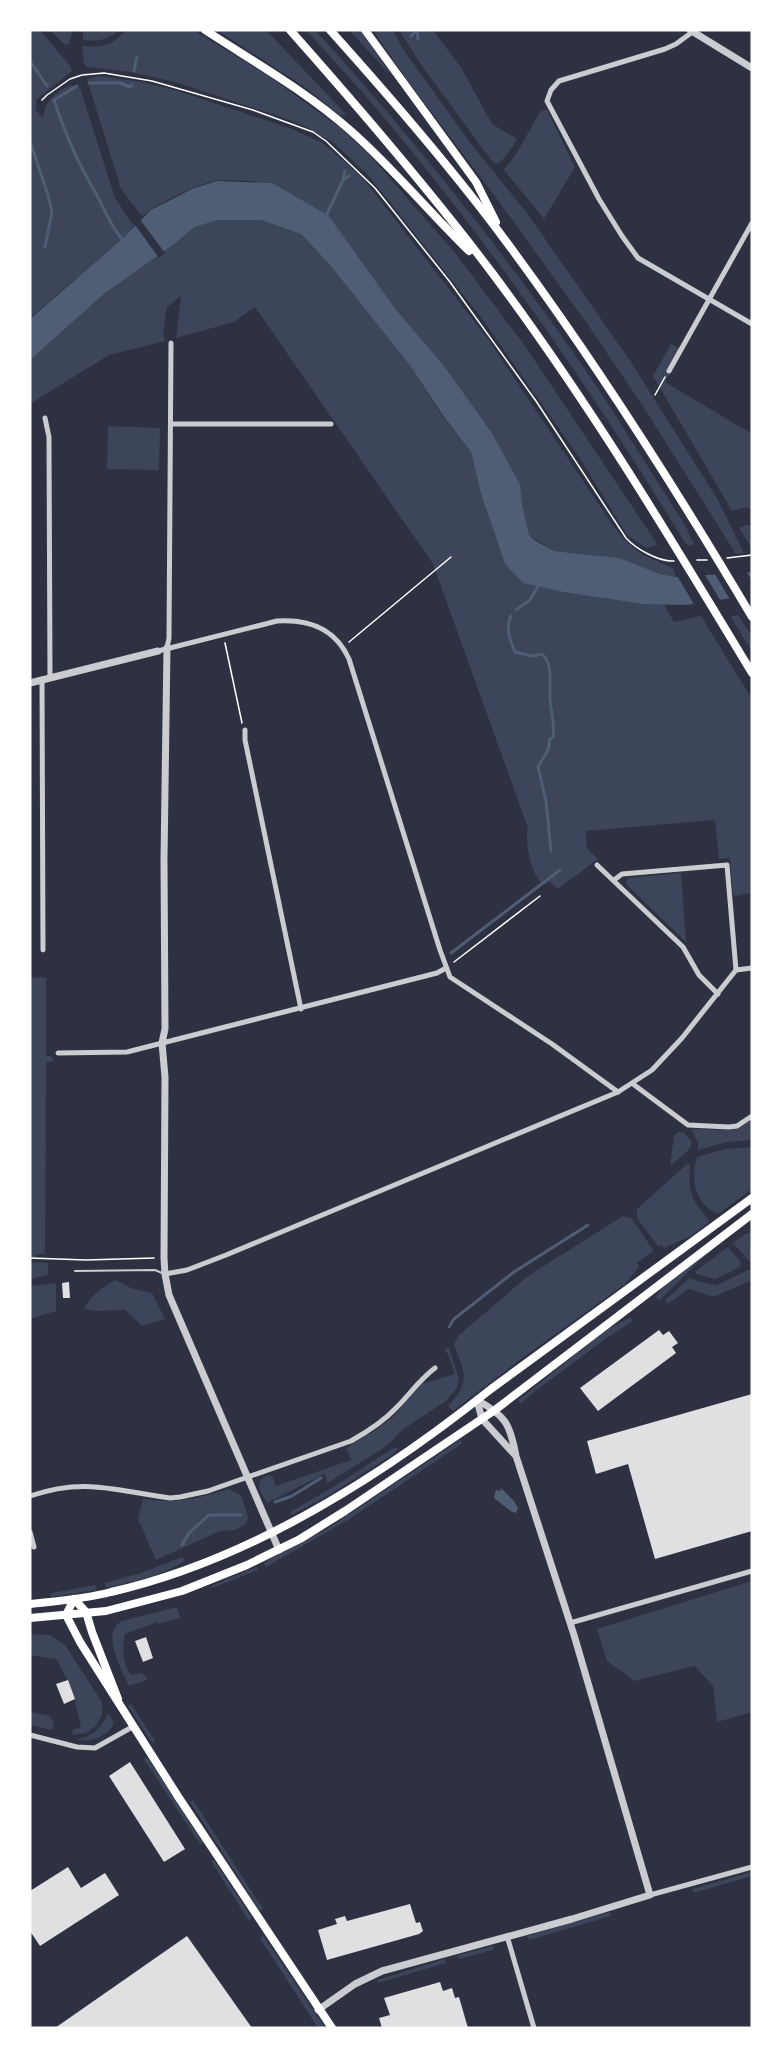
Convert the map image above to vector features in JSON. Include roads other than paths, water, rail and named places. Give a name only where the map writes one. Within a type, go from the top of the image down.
[{"type":"main road","points":[[205,30],[284,80],[351,131],[493,274]]},
{"type":"main road","points":[[290,30],[405,162],[493,274],[612,444],[752,673]]},
{"type":"main road","points":[[330,30],[414,125],[504,239],[589,357],[752,616]]},
{"type":"main road","points":[[365,30],[476,182],[504,239]]},
{"type":"main road","points":[[30,1604],[74,1599],[123,1589],[177,1573],[270,1533],[341,1496],[444,1426],[752,1198]]},
{"type":"main road","points":[[30,1618],[106,1611],[182,1591],[279,1550],[345,1511],[495,1410],[752,1214]]},
{"type":"main road","points":[[74,1599],[86,1612],[118,1699]]},
{"type":"main road","points":[[66,1615],[74,1599]]},
{"type":"main road","points":[[66,1615],[80,1642],[134,1726],[318,2010],[332,2028]]},
{"type":"street","points":[[752,68],[693,31],[665,49],[559,81],[551,90],[547,101],[589,182],[638,258],[752,324]]},
{"type":"street","points":[[669,371],[752,223]]},
{"type":"street","points":[[171,343],[169,638],[164,859],[165,1029],[162,1043],[165,1077],[165,1274],[170,1295],[279,1550]]},
{"type":"street","points":[[45,418],[49,437],[50,677]]},
{"type":"street","points":[[171,424],[331,424]]},
{"type":"street","points":[[30,682],[277,621],[293,620],[330,633],[343,646],[349,659],[450,977],[552,1044],[618,1092]]},
{"type":"street","points":[[42,680],[43,950]]},
{"type":"street","points":[[245,730],[245,740],[301,1009]]},
{"type":"street","points":[[597,865],[683,947],[699,975],[718,994]]},
{"type":"street","points":[[165,1274],[187,1270],[235,1252],[618,1092],[652,1070],[682,1038],[735,970],[727,865],[622,874],[614,880]]},
{"type":"street","points":[[58,1053],[127,1052],[301,1009],[437,973],[446,968]]},
{"type":"street","points":[[735,970],[752,968]]},
{"type":"street","points":[[633,1084],[688,1125],[737,1126],[752,1116]]},
{"type":"street","points":[[30,1496],[61,1487],[88,1485],[180,1497],[248,1478],[363,1435],[397,1408],[423,1377],[435,1368]]},
{"type":"street","points":[[477,1400],[495,1410],[512,1432],[516,1456],[570,1623],[650,1895]]},
{"type":"street","points":[[477,1400],[482,1419],[504,1440],[516,1456]]},
{"type":"street","points":[[30,1532],[34,1547]]},
{"type":"street","points":[[570,1623],[752,1571]]},
{"type":"street","points":[[30,1735],[77,1747],[95,1748],[134,1726]]},
{"type":"street","points":[[318,2010],[355,1984],[382,1971],[752,1867]]},
{"type":"street","points":[[507,1936],[534,2028]]},
{"type":"lane","points":[[75,1271],[155,1270],[165,1274]]},
{"type":"waterway","points":[[417,30],[418,39]]},
{"type":"waterway","points":[[411,36],[417,30]]},
{"type":"waterway","points":[[134,71],[137,57]]},
{"type":"waterway","points":[[30,61],[47,86]]},
{"type":"waterway","points":[[89,83],[120,83],[130,87],[132,85]]},
{"type":"waterway","points":[[77,86],[54,100],[76,157],[122,239]]},
{"type":"waterway","points":[[30,141],[52,212],[45,247]]},
{"type":"waterway","points":[[343,180],[345,171]]},
{"type":"waterway","points":[[325,218],[343,180],[349,176]]},
{"type":"waterway","points":[[516,610],[530,600],[538,586]]},
{"type":"waterway","points":[[511,616],[508,630],[515,652],[531,656],[542,654],[550,669],[553,737],[549,740],[547,751],[538,767],[546,801],[551,851]]},
{"type":"waterway","points":[[451,953],[560,870]]},
{"type":"waterway","points":[[449,1327],[454,1319],[514,1272],[588,1225]]},
{"type":"waterway","points":[[275,1502],[292,1496],[321,1478]]},
{"type":"waterway","points":[[182,1545],[189,1533],[209,1515],[241,1515]]}]
